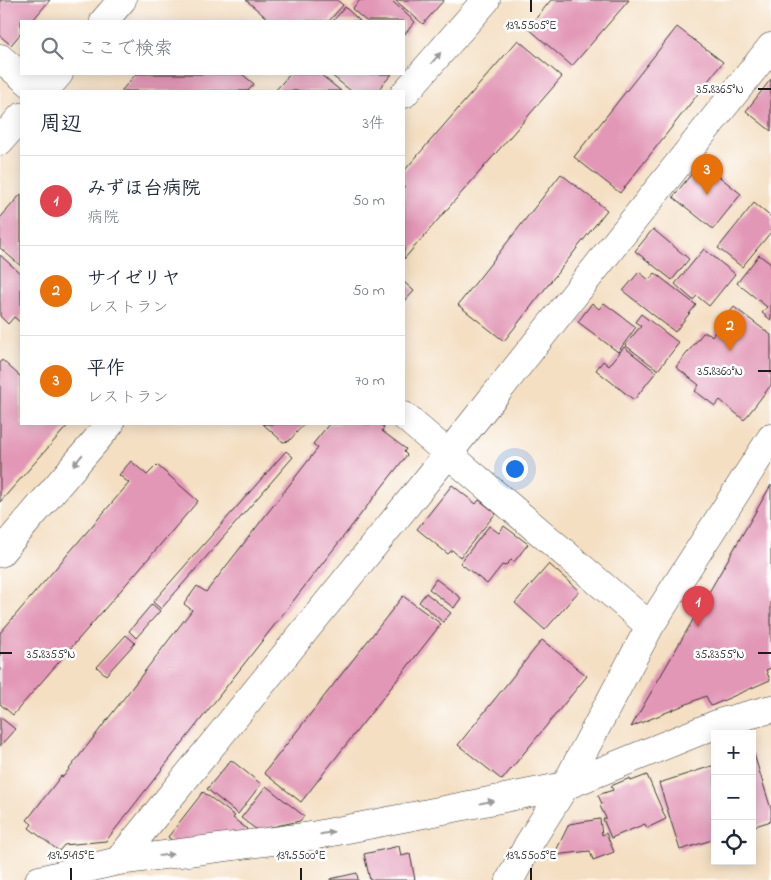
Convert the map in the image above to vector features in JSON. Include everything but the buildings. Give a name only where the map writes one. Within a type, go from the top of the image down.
[{"type":"street","points":[[105,20],[122,0]]},
{"type":"street","points":[[405,93],[486,0]]},
{"type":"street","points":[[118,861],[448,454],[771,47]]},
{"type":"street","points":[[0,58],[20,75]]},
{"type":"street","points":[[20,75],[38,90]]},
{"type":"street","points":[[45,90],[58,75]]},
{"type":"street","points":[[0,141],[20,118]]},
{"type":"street","points":[[405,417],[650,626]]},
{"type":"street","points":[[0,553],[109,425]]},
{"type":"street","points":[[510,880],[528,845],[565,786],[650,626],[771,438]]},
{"type":"street","points":[[39,880],[118,861],[312,836],[565,786],[722,722],[771,709]]},
{"type":"place","name":"平作","points":[[707,195]]},
{"type":"place","name":"サイゼリヤ","points":[[730,351]]},
{"type":"place","name":"みずほ台病院","points":[[698,627]]}]
